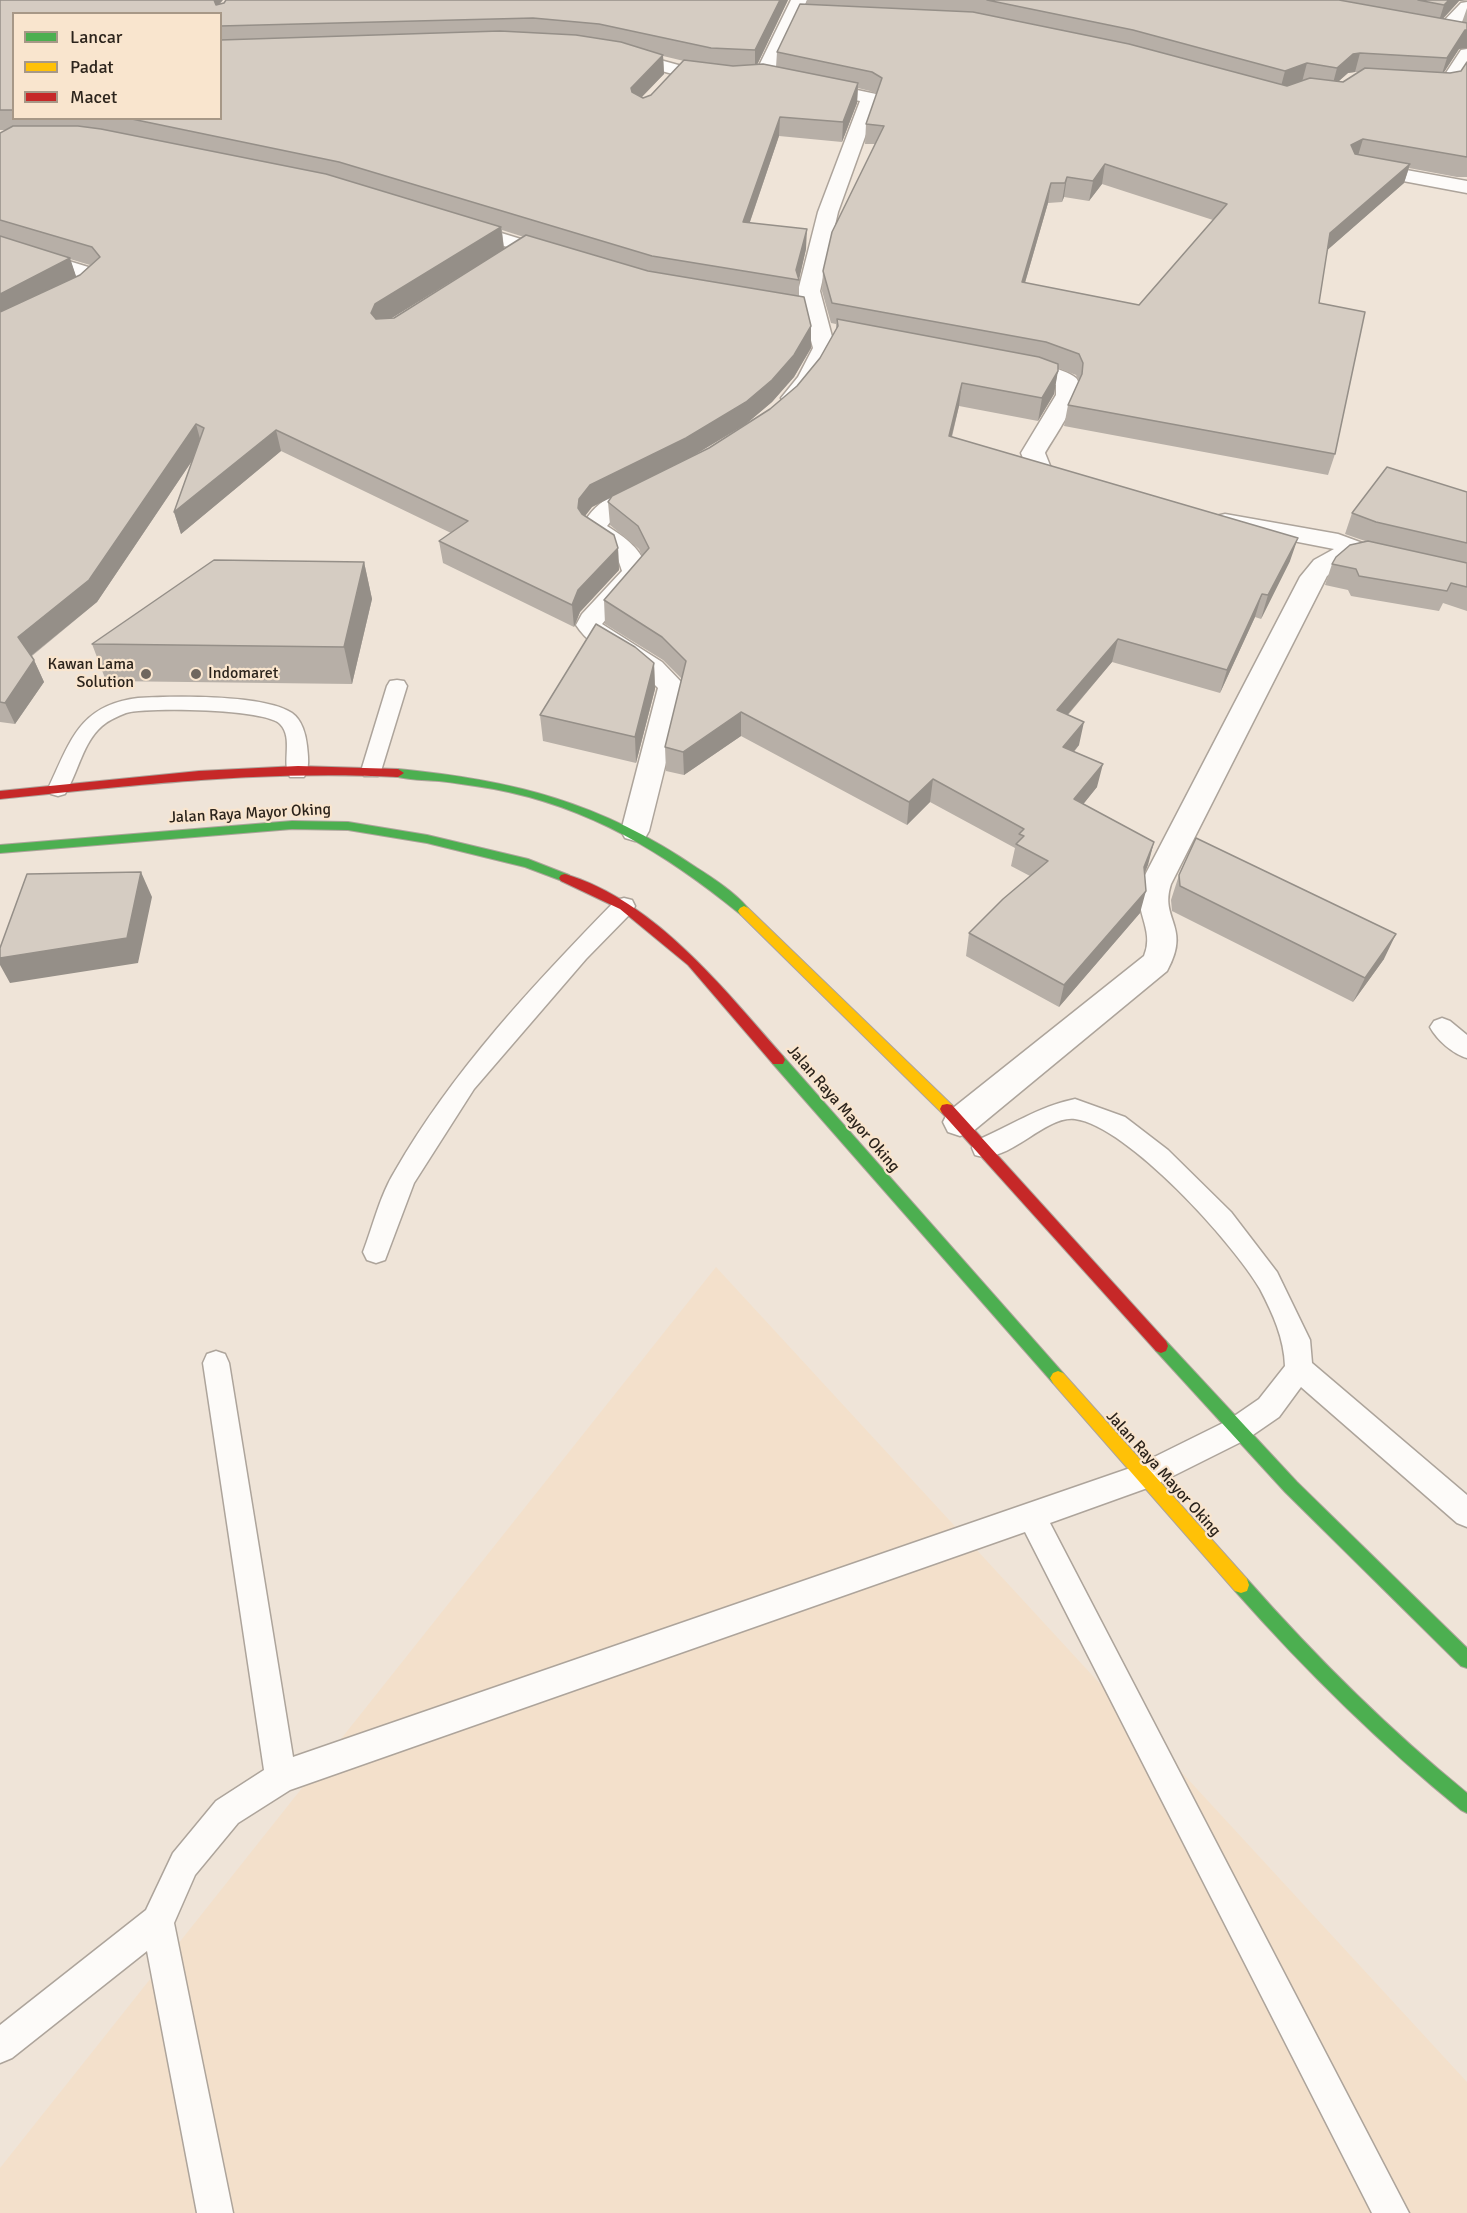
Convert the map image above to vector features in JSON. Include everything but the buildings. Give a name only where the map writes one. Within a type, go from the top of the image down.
[{"type":"main road","points":[[0,795],[166,779],[297,772],[371,771],[415,774],[535,794],[580,807],[635,831],[707,879],[795,957],[960,1122],[1237,1430],[1467,1660]]},
{"type":"main road","name":"Jalan Raya Mayor Oking","points":[[0,849],[292,825],[348,826],[427,839],[528,863],[580,884],[624,906],[692,962],[1287,1638],[1418,1765],[1467,1804]]},
{"type":"street","points":[[747,77],[795,7],[813,16]]},
{"type":"street","points":[[1467,7],[1437,31],[1467,36]]},
{"type":"street","points":[[601,49],[680,71],[790,81],[870,98],[828,212],[809,291],[824,348],[808,380],[775,415]]},
{"type":"street","points":[[1394,82],[1438,86],[1448,84],[1467,54]]},
{"type":"street","points":[[665,86],[680,71]]},
{"type":"street","points":[[1357,167],[1467,187]]},
{"type":"street","points":[[436,219],[579,264]]},
{"type":"street","points":[[0,246],[91,274],[94,278],[79,290],[0,330]]},
{"type":"street","points":[[506,259],[526,246]]},
{"type":"street","points":[[996,363],[1042,372],[1066,382],[1067,395],[1033,453],[1041,472],[1061,483],[1092,492]]},
{"type":"street","points":[[635,831],[672,686],[642,660],[592,631],[591,620],[635,572],[634,559],[624,548],[594,529],[595,522],[603,513],[664,480]]},
{"type":"street","points":[[1199,516],[1338,542],[1360,551],[1467,576]]},
{"type":"street","points":[[960,1122],[1156,963],[1163,950],[1163,932],[1153,894],[1171,854],[1313,578],[1325,562],[1339,554],[1360,551]]},
{"type":"lane","points":[[371,771],[397,686]]},
{"type":"lane","points":[[58,789],[91,724],[112,711],[138,705],[254,707],[279,712],[288,720],[294,734],[297,772]]},
{"type":"lane","points":[[376,1252],[403,1179],[466,1082],[578,953],[624,906]]},
{"type":"lane","points":[[1442,1027],[1467,1049]]},
{"type":"lane","points":[[0,2046],[158,1922],[184,1864],[227,1812],[281,1777],[1031,1515],[1077,1502],[1143,1477],[1237,1430],[1269,1407],[1299,1369],[1297,1340],[1268,1280],[1241,1243],[1159,1157],[1116,1124],[1075,1109],[1051,1114],[1013,1136],[984,1148]]},
{"type":"lane","points":[[216,1363],[281,1777]]},
{"type":"lane","points":[[1299,1369],[1467,1513]]},
{"type":"lane","points":[[1031,1515],[1391,2213]]},
{"type":"lane","points":[[158,1922],[215,2213]]},
{"type":"shaded area","points":[[716,1267],[1467,2082],[1467,2213],[0,2213],[0,2168]]},
{"type":"traffic: fast","points":[[398,773],[496,786],[583,811],[625,829],[665,852],[705,879],[744,911]]},
{"type":"traffic: fast","points":[[0,849],[292,825],[348,826],[427,839],[528,863],[565,878]]},
{"type":"traffic: fast","points":[[778,1060],[1058,1378]]},
{"type":"traffic: fast","points":[[1161,1346],[1291,1487],[1467,1660]]},
{"type":"traffic: fast","points":[[1241,1585],[1349,1700],[1467,1804]]},
{"type":"traffic: slow","points":[[744,911],[947,1109]]},
{"type":"traffic: slow","points":[[1058,1378],[1241,1585]]},
{"type":"traffic: jam","points":[[0,795],[149,779],[248,772],[298,770],[398,773]]},
{"type":"traffic: jam","points":[[565,878],[624,906],[692,962],[778,1060]]},
{"type":"traffic: jam","points":[[947,1109],[1161,1346]]},
{"type":"place","name":"Kawan Lama Solution","points":[[146,674]]},
{"type":"place","name":"Indomaret","points":[[196,674]]}]
